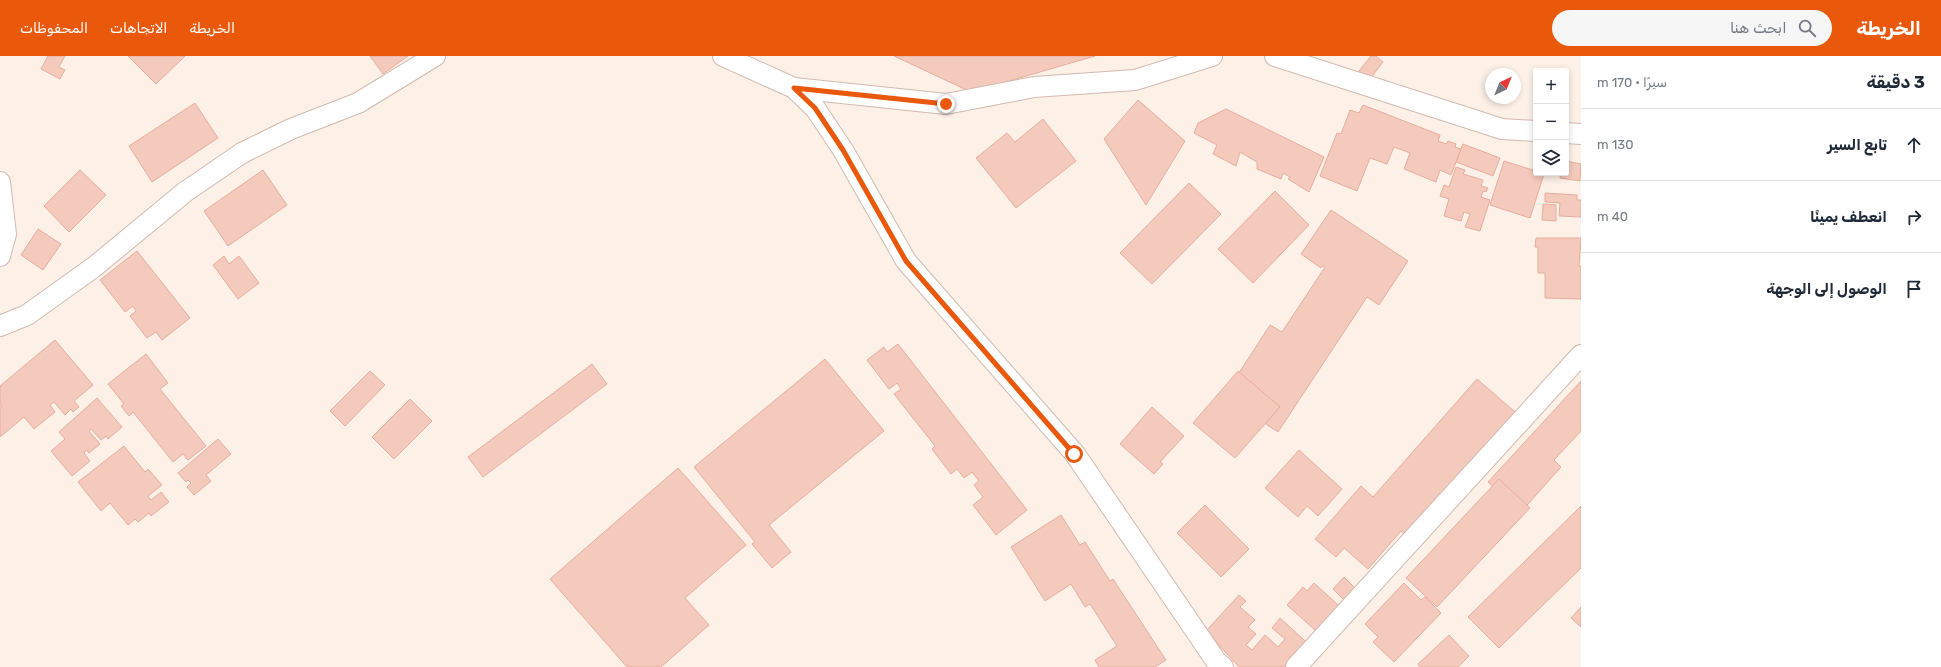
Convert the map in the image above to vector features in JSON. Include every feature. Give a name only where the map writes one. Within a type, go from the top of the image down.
[{"type":"street","points":[[0,326],[27,315],[94,267],[185,192],[242,153],[291,129],[358,103],[435,56]]},
{"type":"street","points":[[722,56],[794,88],[946,104],[1034,87],[1135,80],[1212,56]]},
{"type":"street","points":[[1275,56],[1502,129],[1533,131]]},
{"type":"street","points":[[794,88],[815,108],[843,150],[906,261],[1074,454],[1212,654],[1223,667]]},
{"type":"street","points":[[1569,133],[1581,134]]},
{"type":"street","points":[[0,182],[6,234],[0,256]]},
{"type":"street","points":[[1296,667],[1581,355]]},
{"type":"building","points":[[48,56],[65,56],[59,67],[65,70],[60,79],[41,69]]},
{"type":"building","points":[[128,56],[185,56],[156,84]]},
{"type":"building","points":[[370,56],[408,56],[383,74]]},
{"type":"building","points":[[894,56],[1095,56],[971,92]]},
{"type":"building","points":[[1371,56],[1376,56],[1383,62],[1370,79],[1359,71]]},
{"type":"building","points":[[1138,100],[1185,141],[1146,205],[1104,139]]},
{"type":"building","points":[[195,103],[218,138],[152,182],[129,146]]},
{"type":"building","points":[[1363,105],[1440,135],[1438,141],[1446,144],[1448,141],[1456,144],[1455,147],[1461,149],[1451,175],[1440,170],[1436,182],[1404,169],[1410,153],[1394,147],[1387,164],[1370,158],[1357,191],[1320,176],[1337,133],[1341,134],[1350,110],[1359,113]]},
{"type":"building","points":[[1226,109],[1324,157],[1309,192],[1288,179],[1290,177],[1283,173],[1281,179],[1257,169],[1257,162],[1240,152],[1236,166],[1213,154],[1217,145],[1194,133],[1198,123]]},
{"type":"building","points":[[1043,119],[1076,161],[1016,208],[976,158],[1007,133],[1015,142]]},
{"type":"building","points":[[1463,144],[1500,158],[1493,176],[1456,162]]},
{"type":"building","points":[[1504,161],[1533,170],[1533,176],[1543,176],[1530,218],[1490,205]]},
{"type":"building","points":[[1569,162],[1581,164],[1580,181],[1560,178],[1560,176],[1569,176]]},
{"type":"building","points":[[1456,167],[1465,170],[1463,174],[1483,180],[1481,186],[1488,188],[1486,192],[1483,191],[1481,197],[1490,200],[1480,231],[1465,227],[1470,214],[1464,212],[1461,221],[1444,216],[1449,199],[1440,196],[1444,185],[1449,187]]},
{"type":"building","points":[[80,170],[106,195],[69,232],[44,206]]},
{"type":"building","points":[[263,170],[287,205],[228,246],[204,211]]},
{"type":"building","points":[[1189,183],[1221,214],[1152,284],[1120,253]]},
{"type":"building","points":[[1275,191],[1309,225],[1253,283],[1218,249]]},
{"type":"building","points":[[1545,193],[1577,195],[1577,200],[1581,200],[1581,217],[1559,216],[1560,203],[1545,202]]},
{"type":"building","points":[[1543,204],[1556,205],[1556,221],[1542,220]]},
{"type":"building","points":[[1331,210],[1408,261],[1379,305],[1367,297],[1278,432],[1224,396],[1270,325],[1282,332],[1325,267],[1323,266],[1321,268],[1301,254]]},
{"type":"building","points":[[38,229],[61,244],[43,270],[21,255]]},
{"type":"building","points":[[1536,238],[1581,238],[1579,266],[1581,266],[1581,299],[1545,298],[1545,273],[1538,273],[1538,247],[1535,247]]},
{"type":"building","points":[[137,251],[190,318],[162,340],[156,332],[147,338],[130,316],[136,311],[133,306],[125,312],[100,280]]},
{"type":"building","points":[[224,256],[229,264],[239,256],[259,283],[238,299],[213,265]]},
{"type":"building","points":[[55,340],[93,385],[74,401],[79,407],[73,412],[71,409],[65,415],[54,402],[50,405],[55,412],[34,429],[24,417],[0,437],[0,408],[2,407],[0,405],[0,386]]},
{"type":"building","points":[[898,344],[1027,510],[996,535],[973,505],[983,497],[974,485],[979,481],[972,472],[964,478],[957,469],[951,474],[932,449],[935,446],[894,394],[901,389],[897,383],[889,389],[867,360],[884,347],[887,352]]},
{"type":"building","points":[[146,354],[168,383],[160,389],[206,446],[188,460],[183,454],[173,462],[133,412],[129,416],[121,406],[124,404],[108,384]]},
{"type":"building","points":[[825,359],[884,431],[769,525],[791,552],[772,568],[752,544],[755,542],[694,467]]},
{"type":"building","points":[[592,364],[607,384],[483,477],[468,457]]},
{"type":"building","points":[[370,371],[385,385],[345,426],[330,411]]},
{"type":"building","points":[[1238,371],[1280,407],[1235,458],[1193,423]]},
{"type":"building","points":[[1477,379],[1515,412],[1406,536],[1401,531],[1368,569],[1344,548],[1336,557],[1315,539],[1361,486],[1373,497]]},
{"type":"building","points":[[1581,381],[1581,431],[1554,460],[1561,467],[1521,512],[1488,482]]},
{"type":"building","points":[[97,398],[122,427],[108,439],[106,436],[101,440],[91,429],[89,431],[100,444],[89,453],[87,450],[84,453],[90,461],[72,476],[51,451],[65,439],[59,432]]},
{"type":"building","points":[[410,399],[432,421],[394,459],[372,437]]},
{"type":"building","points":[[1152,407],[1184,436],[1160,462],[1163,464],[1154,474],[1120,444]]},
{"type":"building","points":[[218,439],[231,454],[206,475],[211,481],[194,495],[187,487],[191,483],[188,480],[186,482],[178,473]]},
{"type":"building","points":[[124,446],[145,472],[148,469],[162,485],[148,496],[151,500],[161,492],[169,502],[151,516],[149,513],[138,522],[135,519],[128,525],[110,503],[101,511],[78,482]]},
{"type":"building","points":[[1299,450],[1342,489],[1318,516],[1307,506],[1298,517],[1265,488]]},
{"type":"building","points":[[678,468],[746,545],[685,598],[709,625],[661,667],[627,667],[550,579]]},
{"type":"building","points":[[1499,479],[1530,508],[1437,607],[1406,578]]},
{"type":"building","points":[[1205,505],[1249,549],[1221,577],[1177,533]]},
{"type":"building","points":[[1581,506],[1581,568],[1499,648],[1468,617]]},
{"type":"building","points":[[1061,515],[1080,545],[1085,542],[1110,581],[1113,579],[1166,660],[1155,667],[1099,667],[1095,660],[1117,646],[1090,604],[1085,607],[1071,584],[1045,601],[1011,547]]},
{"type":"building","points":[[1344,577],[1357,590],[1346,602],[1333,589]]},
{"type":"building","points":[[1314,583],[1348,614],[1325,639],[1287,605],[1303,587],[1307,591]]},
{"type":"building","points":[[1404,583],[1421,600],[1425,597],[1441,613],[1394,662],[1373,642],[1378,637],[1365,624]]},
{"type":"building","points":[[1239,595],[1246,601],[1240,607],[1255,620],[1248,627],[1256,634],[1246,645],[1252,650],[1265,635],[1278,647],[1285,639],[1272,628],[1280,618],[1314,649],[1298,667],[1239,667],[1206,631]]},
{"type":"building","points":[[1581,607],[1581,627],[1571,618]]},
{"type":"building","points":[[1449,635],[1469,656],[1458,667],[1420,667],[1418,664]]},
{"type":"route","points":[[946,104],[794,88],[815,108],[843,150],[906,261],[1074,454]]}]
